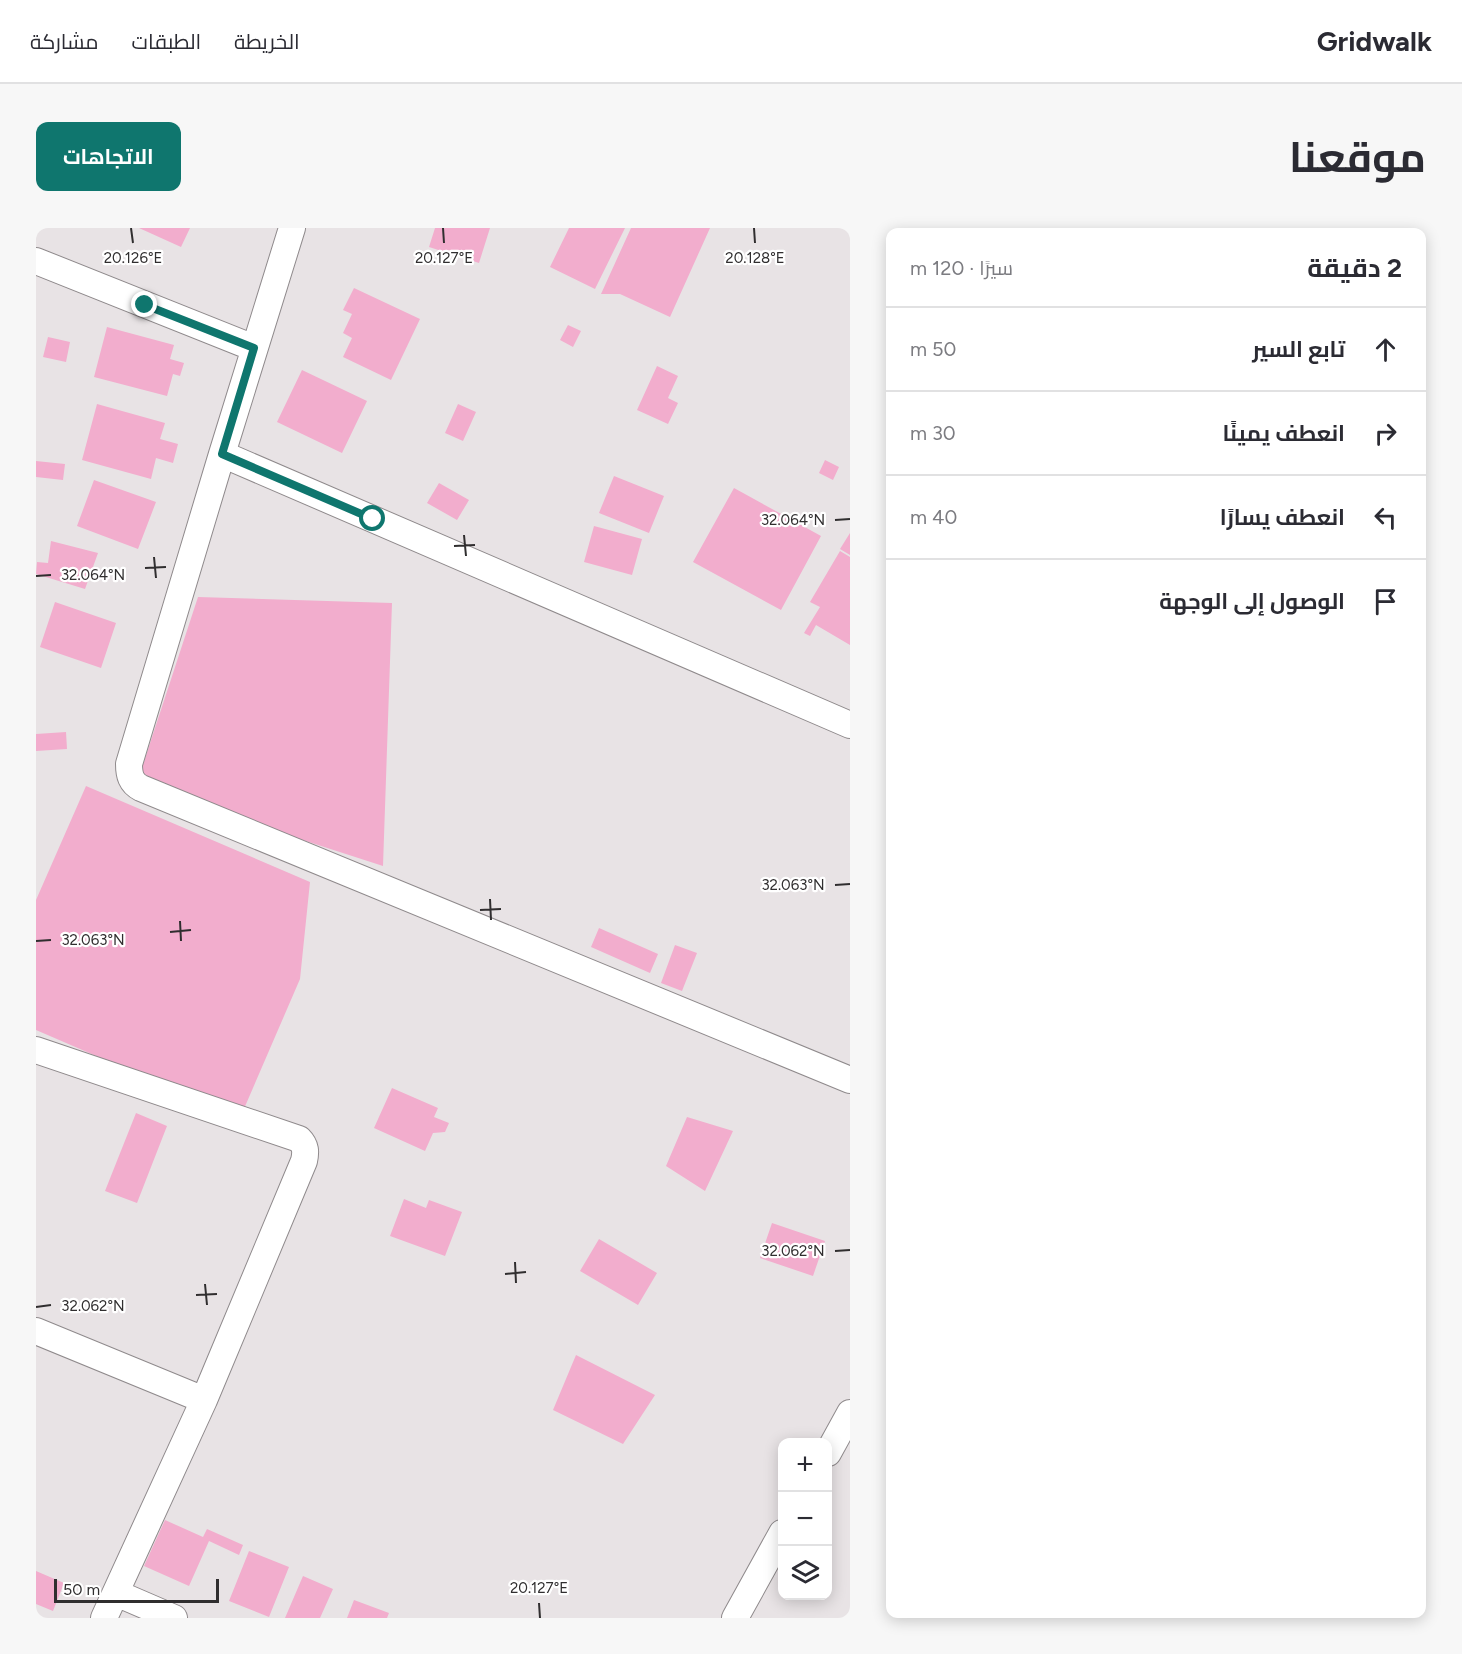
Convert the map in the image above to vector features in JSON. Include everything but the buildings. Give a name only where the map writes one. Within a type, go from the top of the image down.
[{"type":"street","points":[[292,228],[129,764],[130,777],[136,786],[850,1080]]},
{"type":"street","points":[[36,261],[254,348]]},
{"type":"street","points":[[222,454],[850,725]]},
{"type":"street","points":[[36,1050],[298,1139],[303,1143],[305,1149],[304,1161],[204,1400],[104,1618]]},
{"type":"street","points":[[36,1331],[204,1400]]},
{"type":"street","points":[[832,1446],[850,1413]]},
{"type":"street","points":[[735,1618],[778,1542]]},
{"type":"street","points":[[116,1593],[174,1618]]},
{"type":"route","points":[[145,305],[254,348],[222,454],[373,519]]}]
